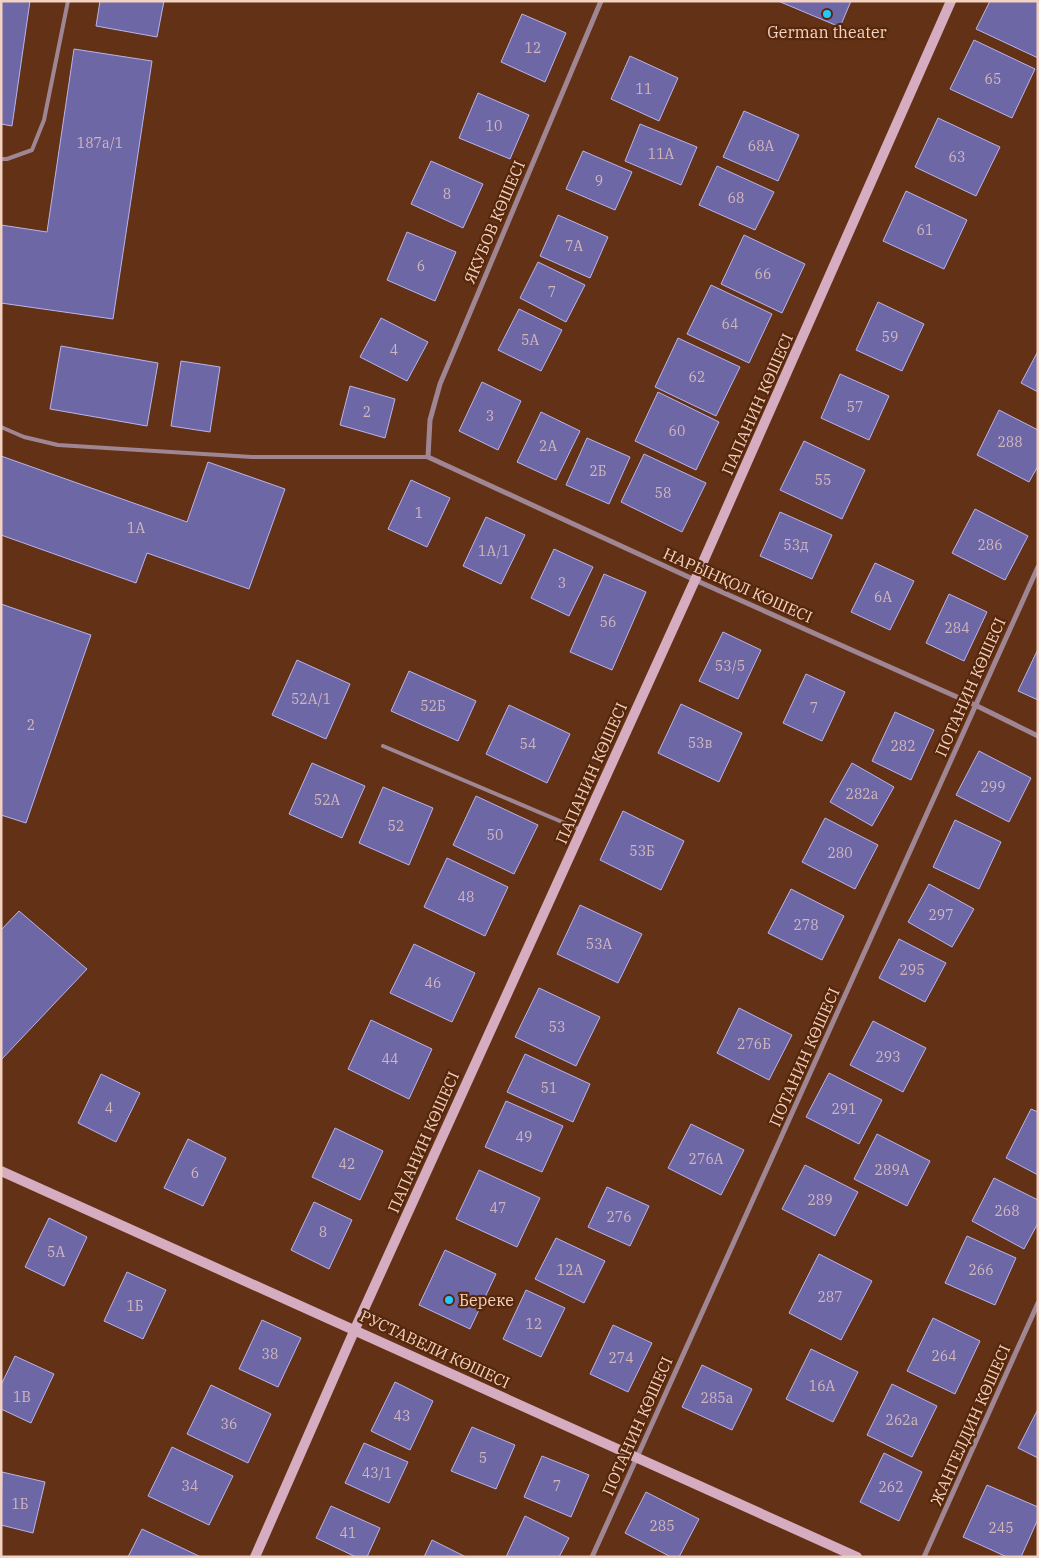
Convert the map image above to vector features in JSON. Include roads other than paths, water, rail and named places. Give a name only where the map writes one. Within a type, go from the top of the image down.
[{"type":"main road","name":"ПАПАНИН КӨШЕСІ","points":[[255,1557],[355,1329],[695,580],[951,1]]},
{"type":"main road","name":"РУСТАВЕЛИ КӨШЕСІ","points":[[1,1171],[355,1329],[856,1557]]},
{"type":"street","name":"ЯКУБОВ КӨШЕСІ","points":[[428,456],[430,420],[440,384],[601,1]]},
{"type":"street","name":"НАРЫНҚОЛ КӨШЕСІ","points":[[428,456],[695,580],[975,705],[1038,736]]},
{"type":"street","name":"ПОТАНИН КӨШЕСІ","points":[[592,1557],[1038,567]]},
{"type":"street","name":"ЖАНГЕЛДИН КӨШЕСІ","points":[[924,1557],[1038,1303]]},
{"type":"lane","points":[[1,159],[7,159],[32,150],[44,120],[68,1]]},
{"type":"lane","points":[[1,427],[24,437],[58,445],[252,457],[428,456]]},
{"type":"lane","points":[[383,746],[582,830]]},
{"type":"place","name":"German theater","points":[[827,14]]},
{"type":"place","name":"Береке","points":[[449,1300]]}]
